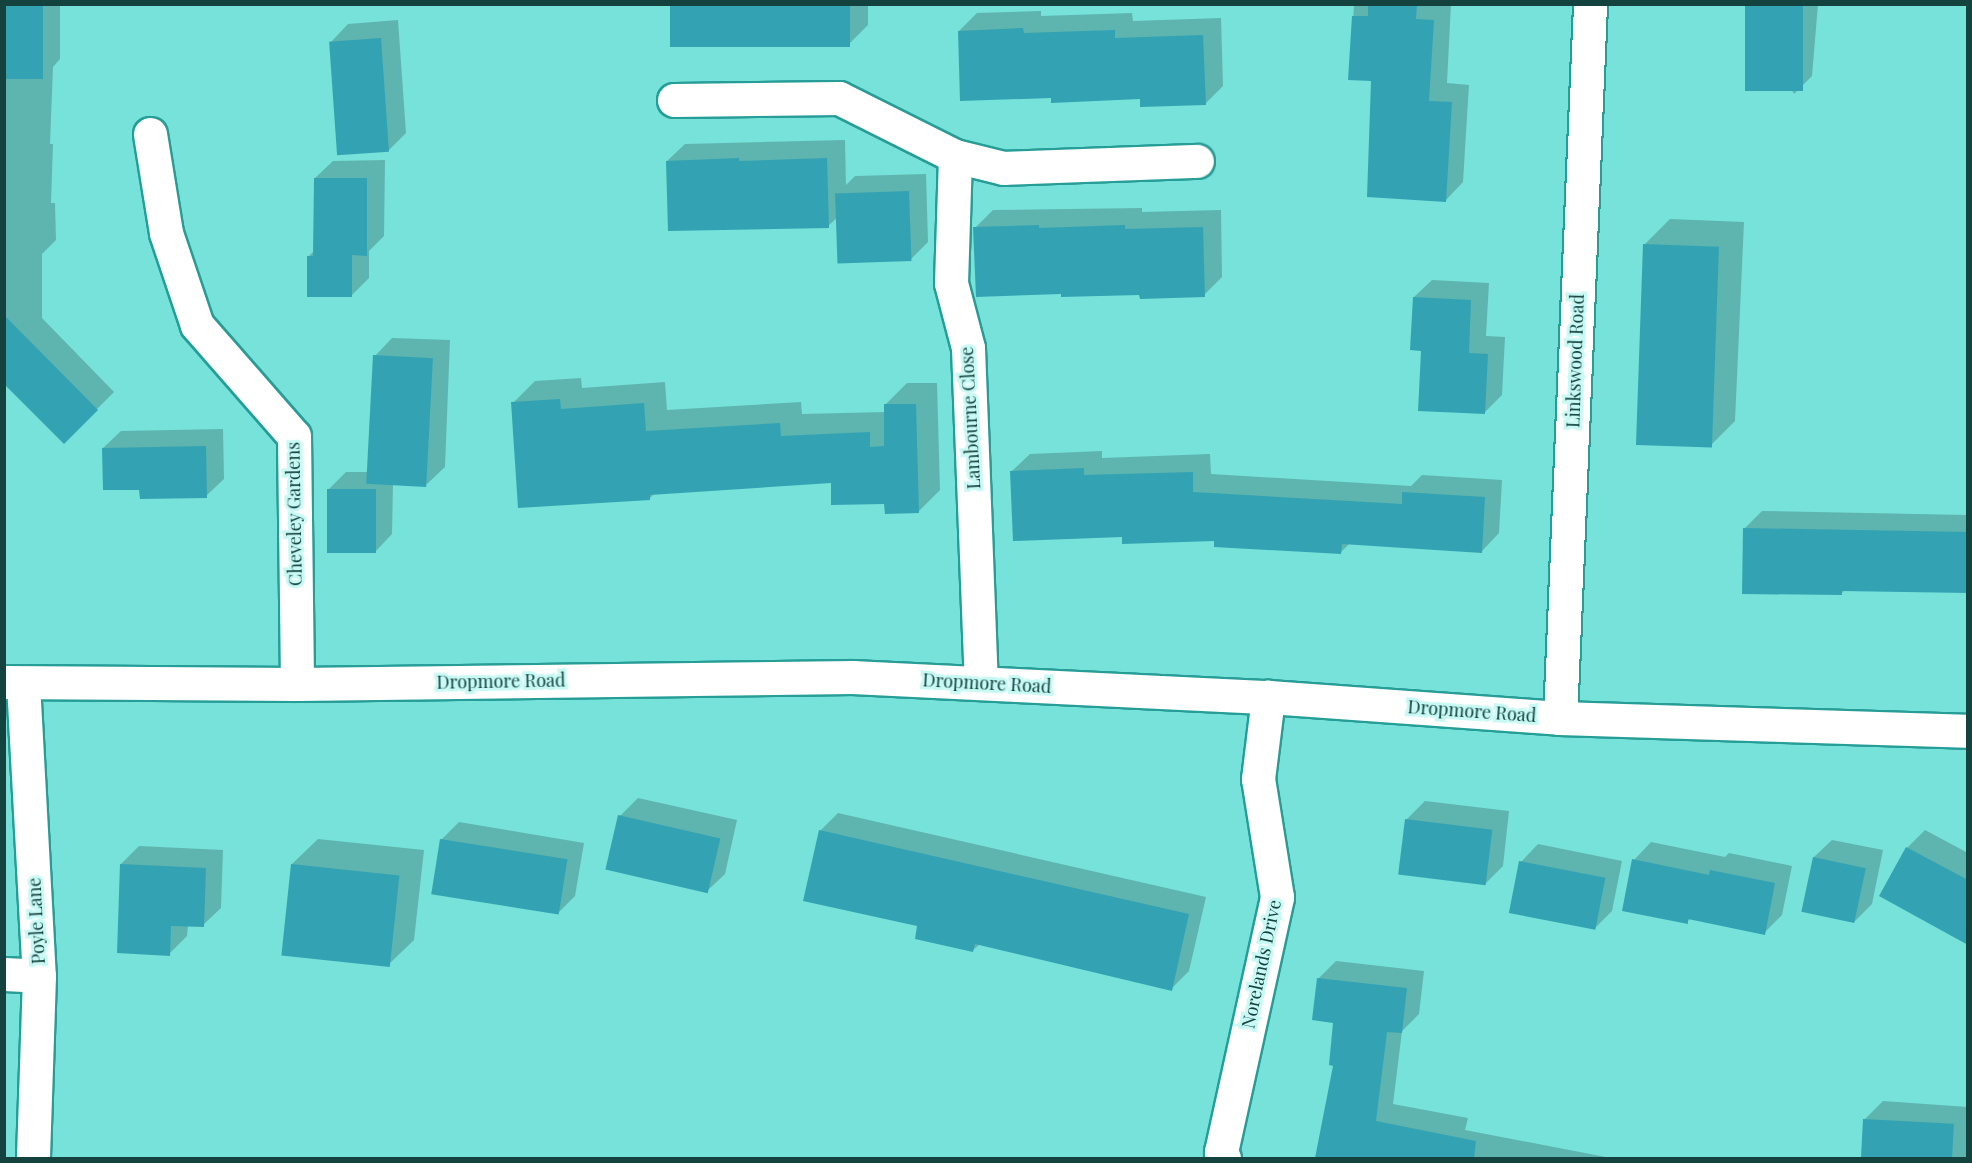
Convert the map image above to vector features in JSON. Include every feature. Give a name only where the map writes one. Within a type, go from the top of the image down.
[{"type":"street","name":"Linkswood Road","points":[[1560,718],[1590,4]]},
{"type":"street","points":[[674,100],[839,98],[955,156],[1004,168],[1197,161]]},
{"type":"street","name":"Cheveley Gardens","points":[[150,134],[166,233],[197,325],[294,436],[297,684]]},
{"type":"street","name":"Lambourne Close","points":[[955,156],[951,283],[968,348],[981,682]]},
{"type":"street","name":"Dropmore Road","points":[[14,683],[297,684],[852,677],[1268,697],[1560,718],[1968,731]]},
{"type":"street","name":"Poyle Lane","points":[[14,683],[39,976],[33,1158]]},
{"type":"street","name":"Norelands Drive","points":[[1224,1158],[1221,1152],[1277,897],[1258,779],[1268,697]]},
{"type":"street","points":[[4,974],[39,976]]},
{"type":"building","points":[[4,4],[43,4],[43,79],[4,79]]},
{"type":"building","points":[[670,4],[850,4],[850,47],[670,47]]},
{"type":"building","points":[[1368,4],[1417,4],[1416,19],[1434,20],[1429,101],[1452,102],[1446,202],[1367,197],[1371,81],[1348,80],[1352,16],[1368,16]]},
{"type":"building","points":[[1745,4],[1803,4],[1803,91],[1745,91]]},
{"type":"building","points":[[1023,28],[1024,33],[1115,30],[1115,38],[1203,35],[1206,105],[1140,107],[1140,99],[1051,103],[1051,98],[960,101],[958,31]]},
{"type":"building","points":[[381,38],[389,152],[337,155],[329,42]]},
{"type":"building","points":[[739,158],[739,161],[827,158],[829,228],[668,231],[666,161]]},
{"type":"building","points":[[314,178],[367,178],[367,256],[352,255],[352,297],[307,297],[307,256],[313,256]]},
{"type":"building","points":[[909,191],[911,261],[837,264],[835,194]]},
{"type":"building","points":[[1039,225],[1039,228],[1125,225],[1125,229],[1203,227],[1205,297],[1140,299],[1139,295],[1061,297],[1061,294],[976,297],[973,227]]},
{"type":"building","points":[[1643,244],[1719,247],[1712,448],[1636,445]]},
{"type":"building","points":[[1413,297],[1471,300],[1469,353],[1488,354],[1485,414],[1418,411],[1421,351],[1410,350]]},
{"type":"building","points":[[4,315],[98,410],[64,444],[4,384]]},
{"type":"building","points":[[373,355],[433,358],[426,487],[366,484]]},
{"type":"building","points":[[560,399],[561,409],[644,403],[646,431],[780,423],[781,436],[870,432],[870,447],[884,446],[884,404],[916,404],[919,513],[885,514],[884,504],[831,505],[831,483],[650,495],[650,500],[518,508],[511,402]]},
{"type":"building","points":[[206,446],[207,498],[140,499],[139,490],[103,490],[102,448]]},
{"type":"building","points":[[1084,468],[1084,475],[1193,472],[1193,492],[1402,504],[1402,492],[1485,497],[1482,553],[1342,544],[1341,554],[1214,547],[1214,541],[1122,544],[1122,537],[1013,541],[1010,471]]},
{"type":"building","points":[[327,489],[376,489],[376,553],[327,553]]},
{"type":"building","points":[[1743,528],[1968,532],[1968,593],[1842,591],[1842,595],[1742,594]]},
{"type":"building","points":[[618,815],[720,839],[708,893],[605,870]]},
{"type":"building","points":[[1405,819],[1492,830],[1486,885],[1398,875]]},
{"type":"building","points":[[819,830],[1189,914],[1172,991],[975,944],[973,952],[915,939],[917,926],[803,901]]},
{"type":"building","points":[[440,839],[567,859],[559,914],[431,894]]},
{"type":"building","points":[[1906,847],[1968,880],[1968,945],[1879,896]]},
{"type":"building","points":[[1813,857],[1866,868],[1854,923],[1801,912]]},
{"type":"building","points":[[1632,859],[1709,875],[1710,870],[1775,883],[1765,935],[1688,919],[1688,924],[1622,911]]},
{"type":"building","points":[[1519,861],[1605,878],[1595,930],[1509,913]]},
{"type":"building","points":[[120,864],[206,868],[204,927],[171,926],[170,956],[117,953]]},
{"type":"building","points":[[291,864],[399,875],[390,967],[281,955]]},
{"type":"building","points":[[1317,978],[1407,988],[1402,1033],[1387,1032],[1376,1121],[1476,1141],[1474,1158],[1315,1158],[1333,1066],[1329,1065],[1333,1023],[1312,1020]]},
{"type":"building","points":[[1863,1119],[1954,1124],[1952,1158],[1861,1158]]}]
